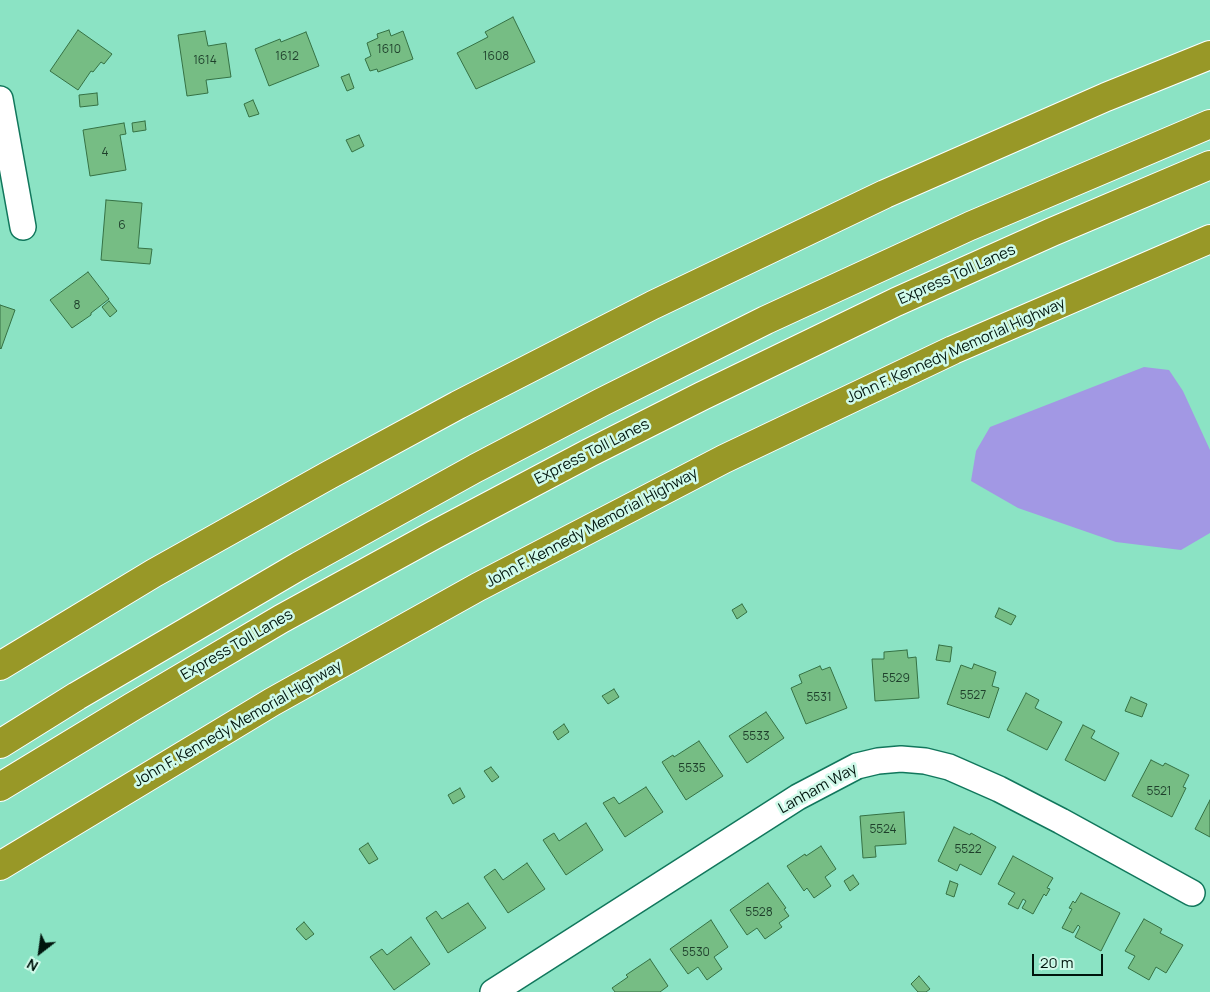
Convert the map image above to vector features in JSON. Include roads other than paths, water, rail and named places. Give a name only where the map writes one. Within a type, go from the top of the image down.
[{"type":"highway","points":[[0,666],[154,573],[312,484],[458,405],[636,314],[885,194],[1106,97],[1210,55]]},
{"type":"highway","points":[[0,744],[299,566],[476,468],[602,402],[766,320],[970,226],[1210,124]]},
{"type":"highway","name":"Express Toll Lanes","points":[[0,787],[281,619],[589,453],[736,379],[896,302],[1210,165]]},
{"type":"highway","name":"John F. Kennedy Memorial Highway","points":[[0,866],[280,698],[478,587],[724,459],[953,350],[1210,239]]},
{"type":"street","points":[[0,99],[23,226]]},
{"type":"street","name":"Lanham Way","points":[[492,992],[798,797],[857,766],[878,761],[901,759],[925,760],[949,767],[999,789],[1192,893]]}]
